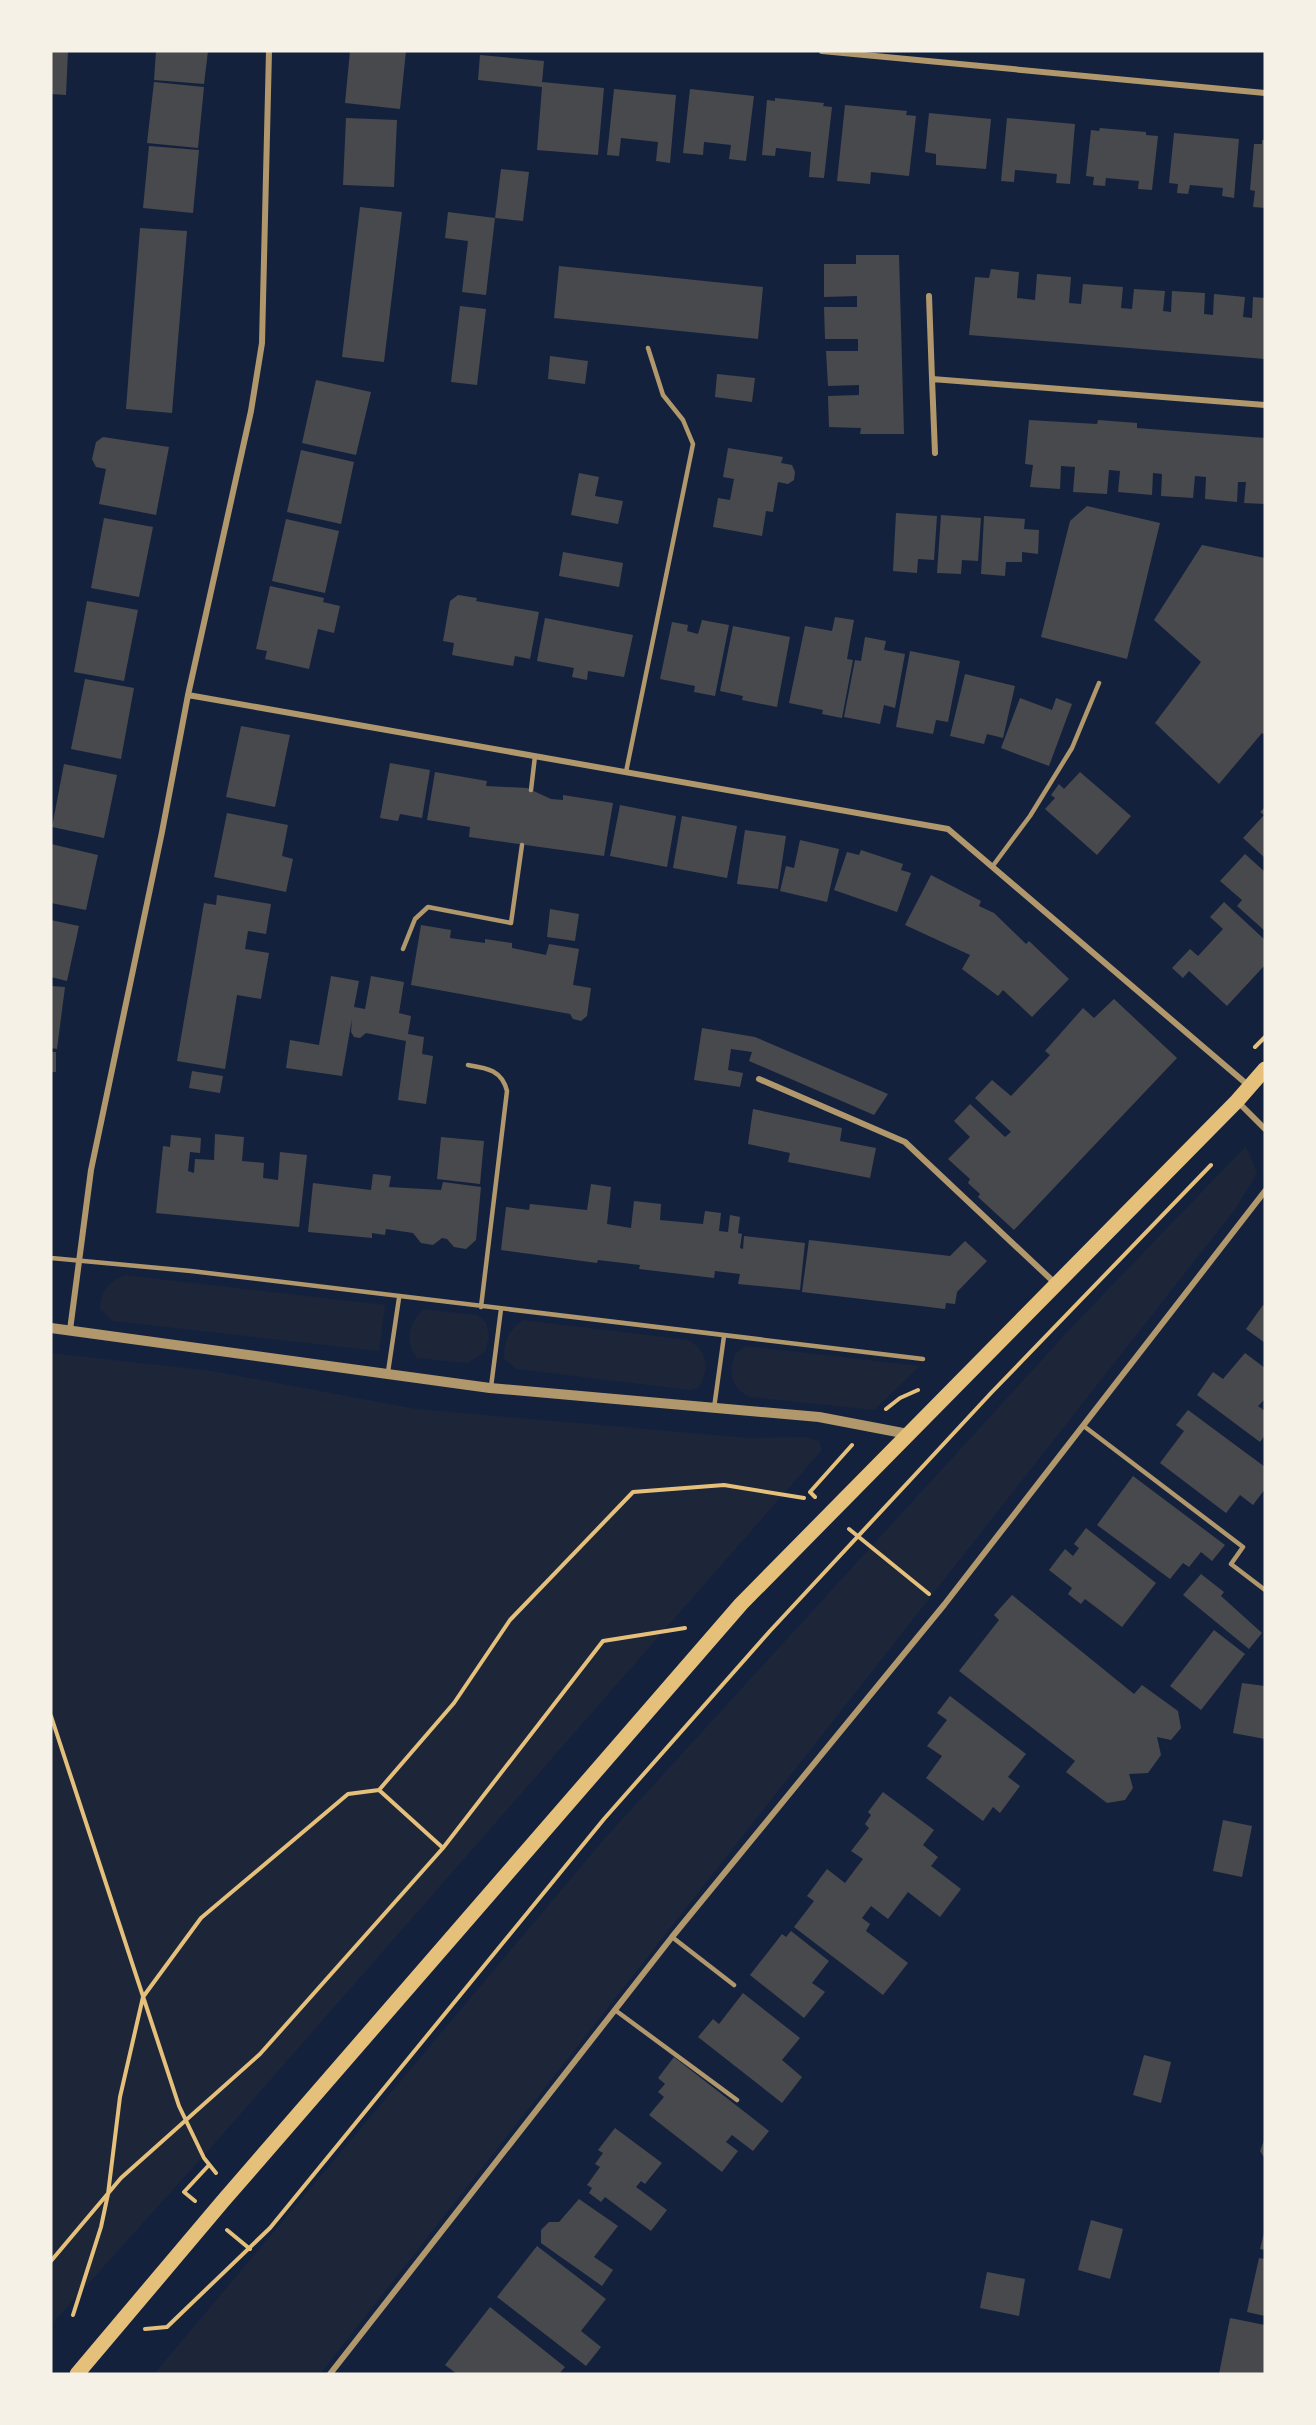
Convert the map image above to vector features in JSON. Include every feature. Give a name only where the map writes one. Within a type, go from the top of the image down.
[{"type":"main road","points":[[77,2374],[223,2200],[741,1604],[1237,1101],[1265,1069]]},
{"type":"street","points":[[70,1330],[91,1170],[162,832],[188,694],[251,411],[262,343],[269,51]]},
{"type":"street","points":[[822,51],[1265,93]]},
{"type":"street","points":[[929,296],[935,453]]},
{"type":"street","points":[[932,379],[1265,405]]},
{"type":"street","points":[[188,694],[948,830],[1250,1087]]},
{"type":"street","points":[[759,1079],[905,1142],[1056,1285]]},
{"type":"street","points":[[1237,1101],[1265,1129]]},
{"type":"street","points":[[330,2374],[672,1937],[944,1605],[1085,1427],[1265,1191]]},
{"type":"street","points":[[51,1329],[388,1372],[490,1388],[819,1417],[908,1434]]},
{"type":"lane","points":[[626,772],[693,444],[683,420],[663,395],[648,348]]},
{"type":"lane","points":[[992,867],[1030,816],[1072,748],[1098,683]]},
{"type":"lane","points":[[531,790],[535,756]]},
{"type":"lane","points":[[403,949],[415,919],[428,907],[511,923],[522,845]]},
{"type":"lane","points":[[468,1065],[497,1072],[504,1080],[507,1091],[481,1306]]},
{"type":"lane","points":[[51,1258],[191,1271],[399,1298],[923,1359]]},
{"type":"lane","points":[[388,1372],[399,1298]]},
{"type":"lane","points":[[490,1388],[501,1309]]},
{"type":"lane","points":[[714,1409],[724,1336]]},
{"type":"lane","points":[[1085,1427],[1243,1547],[1231,1564],[1265,1590]]},
{"type":"lane","points":[[672,1937],[734,1985]]},
{"type":"lane","points":[[615,2010],[737,2100]]},
{"type":"path","points":[[167,2327],[270,2228],[603,1819],[990,1393],[1212,1164]]},
{"type":"path","points":[[73,2315],[101,2227],[108,2194],[120,2097],[143,1997],[201,1918],[348,1794],[379,1790],[454,1703],[510,1620],[633,1492],[724,1485],[804,1498]]},
{"type":"path","points":[[857,1537],[944,1605]]},
{"type":"path","points":[[51,2262],[121,2178],[260,2054],[443,1848],[603,1641],[685,1628]]},
{"type":"path","points":[[51,1716],[186,2121],[209,2165],[219,2177]]},
{"type":"path","points":[[379,1790],[443,1848]]},
{"type":"path","points":[[184,2192],[209,2165]]},
{"type":"shaded area","points":[[1246,1146],[1257,1173],[1236,1208],[320,2374],[154,2374],[605,1838],[1071,1328]]},
{"type":"shaded area","points":[[124,1275],[385,1305],[379,1351],[113,1321],[100,1309],[102,1297],[106,1288],[113,1281]]},
{"type":"shaded area","points":[[423,1309],[476,1315],[486,1322],[489,1337],[485,1352],[467,1363],[417,1358],[409,1339],[414,1321]]},
{"type":"shaded area","points":[[523,1320],[688,1340],[703,1355],[705,1374],[698,1388],[690,1390],[517,1369],[504,1359],[505,1346],[510,1332]]},
{"type":"shaded area","points":[[746,1346],[920,1366],[874,1410],[749,1397],[735,1384],[732,1373],[735,1354]]},
{"type":"shaded area","points":[[51,1353],[212,1371],[416,1409],[749,1438],[805,1437],[819,1441],[822,1450],[215,2143],[51,2325]]},
{"type":"building","points":[[51,51],[68,51],[66,95],[51,94]]},
{"type":"building","points":[[156,51],[208,51],[204,84],[154,80]]},
{"type":"building","points":[[350,51],[406,51],[400,109],[345,103]]},
{"type":"building","points":[[480,55],[544,61],[542,82],[604,88],[598,155],[537,150],[542,87],[478,80]]},
{"type":"building","points":[[154,82],[204,87],[198,148],[147,143]]},
{"type":"building","points":[[614,89],[676,95],[670,163],[656,161],[658,142],[621,138],[619,156],[607,155]]},
{"type":"building","points":[[690,89],[754,96],[746,161],[729,159],[731,145],[704,142],[703,155],[683,153]]},
{"type":"building","points":[[775,98],[824,103],[823,106],[832,107],[824,178],[809,177],[811,152],[776,148],[775,156],[762,155],[767,100],[775,101]]},
{"type":"building","points":[[845,105],[907,111],[906,115],[916,116],[909,176],[871,172],[870,184],[837,181]]},
{"type":"building","points":[[929,113],[991,119],[986,169],[936,165],[936,154],[925,152]]},
{"type":"building","points":[[346,118],[397,120],[394,187],[343,185]]},
{"type":"building","points":[[1007,118],[1075,124],[1070,184],[1056,183],[1057,174],[1015,170],[1014,182],[1001,181]]},
{"type":"building","points":[[1100,128],[1146,132],[1146,135],[1158,136],[1152,190],[1138,189],[1139,181],[1106,178],[1105,186],[1093,185],[1094,177],[1086,176],[1091,130],[1099,131]]},
{"type":"building","points":[[1174,133],[1239,139],[1234,198],[1222,196],[1223,188],[1190,185],[1188,194],[1177,193],[1178,184],[1169,183]]},
{"type":"building","points":[[1262,140],[1265,140],[1265,208],[1253,207],[1255,191],[1250,190],[1254,144],[1262,144]]},
{"type":"building","points":[[149,146],[199,150],[193,213],[143,208]]},
{"type":"building","points":[[501,169],[529,172],[523,221],[495,218]]},
{"type":"building","points":[[360,207],[402,212],[384,362],[342,357]]},
{"type":"building","points":[[448,212],[495,218],[486,295],[462,292],[468,241],[445,238]]},
{"type":"building","points":[[140,228],[187,231],[172,413],[126,409]]},
{"type":"building","points":[[856,255],[899,255],[904,434],[860,434],[861,428],[829,427],[828,396],[859,395],[859,385],[828,386],[826,351],[858,351],[858,339],[825,339],[824,307],[857,307],[857,296],[824,297],[824,264],[856,264]]},
{"type":"building","points":[[559,266],[763,287],[758,339],[554,318]]},
{"type":"building","points":[[991,269],[1019,272],[1017,298],[1035,300],[1037,274],[1071,277],[1069,303],[1081,304],[1083,284],[1123,287],[1121,308],[1132,309],[1134,289],[1165,291],[1163,311],[1171,312],[1172,291],[1205,293],[1204,314],[1213,315],[1214,294],[1245,297],[1243,317],[1252,318],[1253,297],[1265,298],[1265,359],[969,335],[975,277],[989,278]]},
{"type":"building","points":[[460,306],[486,309],[477,385],[451,382]]},
{"type":"building","points":[[550,356],[588,361],[585,384],[548,379]]},
{"type":"building","points":[[717,374],[755,378],[752,402],[715,397]]},
{"type":"building","points":[[316,380],[371,392],[356,455],[302,443]]},
{"type":"building","points":[[1029,420],[1097,424],[1098,420],[1137,423],[1137,428],[1265,438],[1265,504],[1244,503],[1246,482],[1238,482],[1237,502],[1205,499],[1206,477],[1195,476],[1193,498],[1161,496],[1162,474],[1153,473],[1152,495],[1118,492],[1120,471],[1109,470],[1107,494],[1073,492],[1075,467],[1061,466],[1060,489],[1030,487],[1033,465],[1025,464]]},
{"type":"building","points":[[103,437],[169,447],[156,515],[99,504],[106,469],[96,467],[92,459],[96,442]]},
{"type":"building","points":[[728,448],[783,457],[781,463],[792,465],[795,472],[794,480],[788,484],[778,482],[773,512],[766,511],[762,536],[713,527],[718,498],[730,500],[734,479],[723,477]]},
{"type":"building","points":[[301,450],[354,462],[341,524],[287,512]]},
{"type":"building","points":[[579,473],[599,477],[595,496],[623,501],[618,524],[571,515]]},
{"type":"building","points":[[1087,506],[1160,523],[1127,659],[1041,637],[1070,521]]},
{"type":"building","points":[[896,513],[937,516],[934,560],[918,559],[917,573],[893,571]]},
{"type":"building","points":[[941,515],[981,518],[978,561],[962,560],[961,574],[937,573]]},
{"type":"building","points":[[984,516],[1025,519],[1024,529],[1039,530],[1038,554],[1022,552],[1022,562],[1006,562],[1005,576],[981,574]]},
{"type":"building","points":[[104,518],[153,527],[139,597],[91,588]]},
{"type":"building","points":[[286,519],[339,531],[325,593],[272,581]]},
{"type":"building","points":[[1202,545],[1265,558],[1265,735],[1262,733],[1219,784],[1155,723],[1201,662],[1154,620]]},
{"type":"building","points":[[563,552],[623,563],[619,587],[559,576]]},
{"type":"building","points":[[270,586],[324,598],[323,602],[340,606],[334,633],[318,629],[309,669],[265,659],[267,651],[256,649]]},
{"type":"building","points":[[458,595],[477,598],[476,601],[539,612],[530,659],[515,656],[513,666],[452,655],[454,643],[443,641],[450,601]]},
{"type":"building","points":[[87,601],[138,610],[124,681],[74,672]]},
{"type":"building","points":[[835,617],[854,620],[847,659],[853,660],[842,718],[822,714],[823,710],[789,703],[805,626],[832,631]]},
{"type":"building","points":[[545,618],[633,635],[624,677],[588,671],[587,680],[572,677],[574,668],[537,661]]},
{"type":"building","points":[[702,620],[729,625],[715,696],[694,692],[695,686],[660,679],[672,622],[688,625],[687,631],[698,634]]},
{"type":"building","points":[[733,626],[790,637],[777,707],[742,700],[743,696],[720,691]]},
{"type":"building","points":[[865,637],[886,641],[884,650],[905,654],[895,708],[884,705],[880,724],[844,717],[855,660],[861,661]]},
{"type":"building","points":[[910,651],[960,661],[948,722],[936,720],[933,734],[896,727]]},
{"type":"building","points":[[965,674],[1015,686],[1003,738],[987,734],[984,744],[950,736]]},
{"type":"building","points":[[85,679],[134,688],[121,759],[71,749]]},
{"type":"building","points":[[1020,698],[1052,710],[1056,698],[1072,704],[1049,766],[1001,748]]},
{"type":"building","points":[[241,726],[290,735],[275,807],[226,797]]},
{"type":"building","points":[[390,763],[430,770],[422,818],[400,814],[398,821],[380,818]]},
{"type":"building","points":[[64,764],[117,775],[104,838],[52,827]]},
{"type":"building","points":[[435,772],[487,781],[486,786],[527,788],[551,799],[563,800],[563,795],[613,803],[604,856],[469,837],[470,827],[427,820]]},
{"type":"building","points":[[1080,772],[1131,816],[1097,855],[1045,809],[1055,798],[1051,795],[1059,784],[1064,789]]},
{"type":"building","points":[[620,805],[676,816],[667,867],[610,856]]},
{"type":"building","points":[[1265,807],[1265,858],[1243,838],[1264,815],[1260,812]]},
{"type":"building","points":[[227,813],[288,825],[282,856],[293,859],[286,892],[214,877]]},
{"type":"building","points":[[682,816],[737,826],[727,878],[673,868]]},
{"type":"building","points":[[745,830],[786,836],[778,889],[737,884]]},
{"type":"building","points":[[800,840],[839,849],[827,902],[780,891],[786,866],[794,868]]},
{"type":"building","points":[[51,844],[98,855],[86,910],[51,903]]},
{"type":"building","points":[[861,850],[903,864],[901,870],[911,873],[897,912],[834,890],[847,852],[859,855]]},
{"type":"building","points":[[1245,854],[1265,872],[1265,931],[1237,906],[1242,900],[1220,881]]},
{"type":"building","points":[[931,875],[981,901],[979,906],[994,913],[1026,944],[1029,941],[1069,979],[1032,1017],[1003,990],[998,996],[962,969],[970,955],[905,925]]},
{"type":"building","points":[[217,895],[271,904],[266,934],[248,931],[245,949],[269,953],[261,999],[237,995],[225,1069],[177,1061],[204,903],[216,905]]},
{"type":"building","points":[[1224,902],[1265,940],[1265,965],[1227,1006],[1189,971],[1183,978],[1172,968],[1190,949],[1198,956],[1223,929],[1210,917]]},
{"type":"building","points":[[550,909],[579,914],[575,941],[547,937]]},
{"type":"building","points":[[51,920],[79,926],[67,981],[51,977]]},
{"type":"building","points":[[421,925],[451,930],[450,938],[485,943],[485,939],[512,943],[512,948],[546,955],[549,944],[579,949],[573,985],[591,988],[587,1016],[581,1021],[573,1019],[570,1014],[411,985]]},
{"type":"building","points":[[331,976],[359,981],[354,1007],[365,1009],[371,976],[404,982],[399,1013],[411,1016],[408,1034],[424,1037],[422,1054],[433,1056],[426,1104],[398,1100],[406,1041],[366,1033],[360,1038],[354,1037],[351,1032],[352,1019],[342,1076],[286,1068],[290,1040],[319,1045]]},
{"type":"building","points":[[51,986],[65,987],[57,1049],[51,1048]]},
{"type":"building","points":[[1114,999],[1177,1058],[1014,1230],[978,1197],[980,1194],[968,1183],[970,1179],[948,1159],[970,1137],[954,1121],[970,1104],[1005,1137],[1011,1132],[975,1098],[992,1080],[1011,1096],[1050,1055],[1045,1051],[1083,1008],[1094,1018]]},
{"type":"building","points":[[702,1028],[755,1037],[888,1094],[874,1115],[749,1061],[752,1052],[731,1049],[728,1070],[743,1073],[740,1087],[694,1080]]},
{"type":"building","points":[[51,1052],[56,1052],[56,1072],[51,1072]]},
{"type":"building","points":[[192,1071],[223,1076],[220,1093],[189,1088]]},
{"type":"building","points":[[753,1109],[842,1128],[840,1141],[876,1148],[870,1178],[788,1162],[790,1153],[748,1144]]},
{"type":"building","points":[[215,1134],[244,1137],[242,1161],[264,1163],[263,1178],[278,1180],[280,1152],[307,1155],[299,1227],[156,1213],[163,1146],[170,1147],[171,1135],[201,1138],[200,1153],[190,1152],[188,1171],[194,1173],[195,1159],[214,1160]]},
{"type":"building","points":[[441,1137],[484,1141],[480,1184],[437,1179]]},
{"type":"building","points":[[373,1174],[391,1176],[389,1187],[441,1190],[443,1182],[481,1187],[476,1240],[466,1249],[454,1247],[447,1239],[442,1238],[433,1245],[421,1243],[413,1233],[386,1229],[385,1235],[372,1233],[372,1238],[308,1232],[313,1183],[371,1190]]},
{"type":"building","points":[[591,1184],[611,1187],[607,1224],[631,1228],[634,1201],[661,1204],[660,1220],[703,1224],[705,1211],[721,1213],[719,1231],[728,1232],[730,1215],[740,1217],[738,1233],[742,1234],[740,1248],[743,1249],[744,1236],[805,1243],[800,1290],[738,1284],[740,1274],[715,1271],[714,1278],[639,1269],[640,1265],[598,1260],[597,1263],[501,1250],[506,1207],[529,1210],[530,1204],[587,1210]]},
{"type":"building","points":[[809,1240],[950,1256],[965,1241],[987,1261],[957,1292],[955,1304],[946,1303],[945,1309],[802,1292]]},
{"type":"building","points":[[1263,1305],[1265,1307],[1265,1343],[1246,1329]]},
{"type":"building","points":[[1245,1353],[1265,1368],[1265,1399],[1258,1406],[1265,1411],[1265,1435],[1260,1442],[1197,1395],[1213,1372],[1223,1379]]},
{"type":"building","points":[[1188,1410],[1265,1467],[1265,1489],[1253,1505],[1240,1495],[1226,1513],[1160,1463],[1184,1431],[1176,1425]]},
{"type":"building","points":[[1133,1476],[1225,1545],[1212,1561],[1201,1552],[1189,1567],[1183,1563],[1170,1579],[1097,1525]]},
{"type":"building","points":[[1086,1528],[1156,1583],[1122,1627],[1085,1599],[1081,1604],[1068,1594],[1072,1588],[1049,1570],[1065,1549],[1073,1556],[1079,1548],[1074,1544]]},
{"type":"building","points":[[1201,1574],[1224,1592],[1221,1596],[1262,1633],[1249,1649],[1183,1595]]},
{"type":"building","points":[[1012,1595],[1134,1694],[1142,1685],[1178,1711],[1181,1728],[1171,1740],[1157,1737],[1161,1755],[1148,1773],[1129,1774],[1133,1788],[1125,1800],[1107,1803],[1066,1772],[1075,1761],[959,1671],[999,1620],[994,1615]]},
{"type":"building","points":[[1214,1630],[1245,1654],[1201,1710],[1170,1686]]},
{"type":"building","points":[[1242,1683],[1265,1686],[1265,1739],[1233,1733]]},
{"type":"building","points":[[950,1696],[1026,1754],[1008,1777],[1020,1786],[1000,1813],[993,1807],[983,1821],[926,1778],[942,1756],[927,1746],[947,1720],[937,1713]]},
{"type":"building","points":[[883,1792],[934,1830],[923,1845],[938,1857],[931,1866],[961,1889],[940,1917],[908,1892],[888,1919],[871,1906],[862,1918],[870,1924],[866,1931],[908,1963],[883,1995],[794,1927],[814,1901],[807,1896],[827,1869],[845,1883],[863,1859],[851,1851],[869,1828],[865,1824],[871,1815],[868,1812]]},
{"type":"building","points":[[1223,1820],[1252,1826],[1242,1877],[1213,1871]]},
{"type":"building","points":[[791,1931],[829,1961],[812,1983],[825,1992],[804,2018],[750,1975],[782,1934],[786,1937]]},
{"type":"building","points":[[743,1993],[800,2038],[782,2060],[802,2077],[782,2103],[698,2037],[713,2019],[719,2024]]},
{"type":"building","points":[[1144,2055],[1171,2062],[1161,2103],[1133,2095]]},
{"type":"building","points":[[674,2057],[769,2131],[753,2151],[732,2135],[726,2142],[738,2151],[722,2172],[649,2115],[664,2097],[658,2092],[665,2084],[658,2078]]},
{"type":"building","points":[[615,2128],[662,2163],[645,2184],[641,2181],[636,2187],[667,2210],[651,2231],[605,2197],[601,2202],[589,2193],[592,2188],[587,2185],[600,2167],[595,2164],[603,2153],[598,2150]]},
{"type":"building","points":[[1265,2138],[1265,2159],[1260,2151]]},
{"type":"building","points":[[579,2199],[618,2226],[594,2257],[613,2270],[602,2286],[541,2243],[541,2230],[549,2222],[559,2222]]},
{"type":"building","points":[[1091,2220],[1123,2229],[1110,2279],[1078,2270]]},
{"type":"building","points":[[1265,2229],[1265,2250],[1260,2249]]},
{"type":"building","points":[[537,2246],[606,2299],[581,2331],[601,2347],[586,2366],[497,2297]]},
{"type":"building","points":[[1259,2258],[1265,2259],[1265,2316],[1247,2312]]},
{"type":"building","points":[[987,2272],[1025,2279],[1019,2316],[980,2308]]},
{"type":"building","points":[[490,2307],[565,2367],[559,2374],[457,2374],[445,2365]]},
{"type":"building","points":[[1230,2318],[1265,2325],[1265,2374],[1219,2374]]}]
